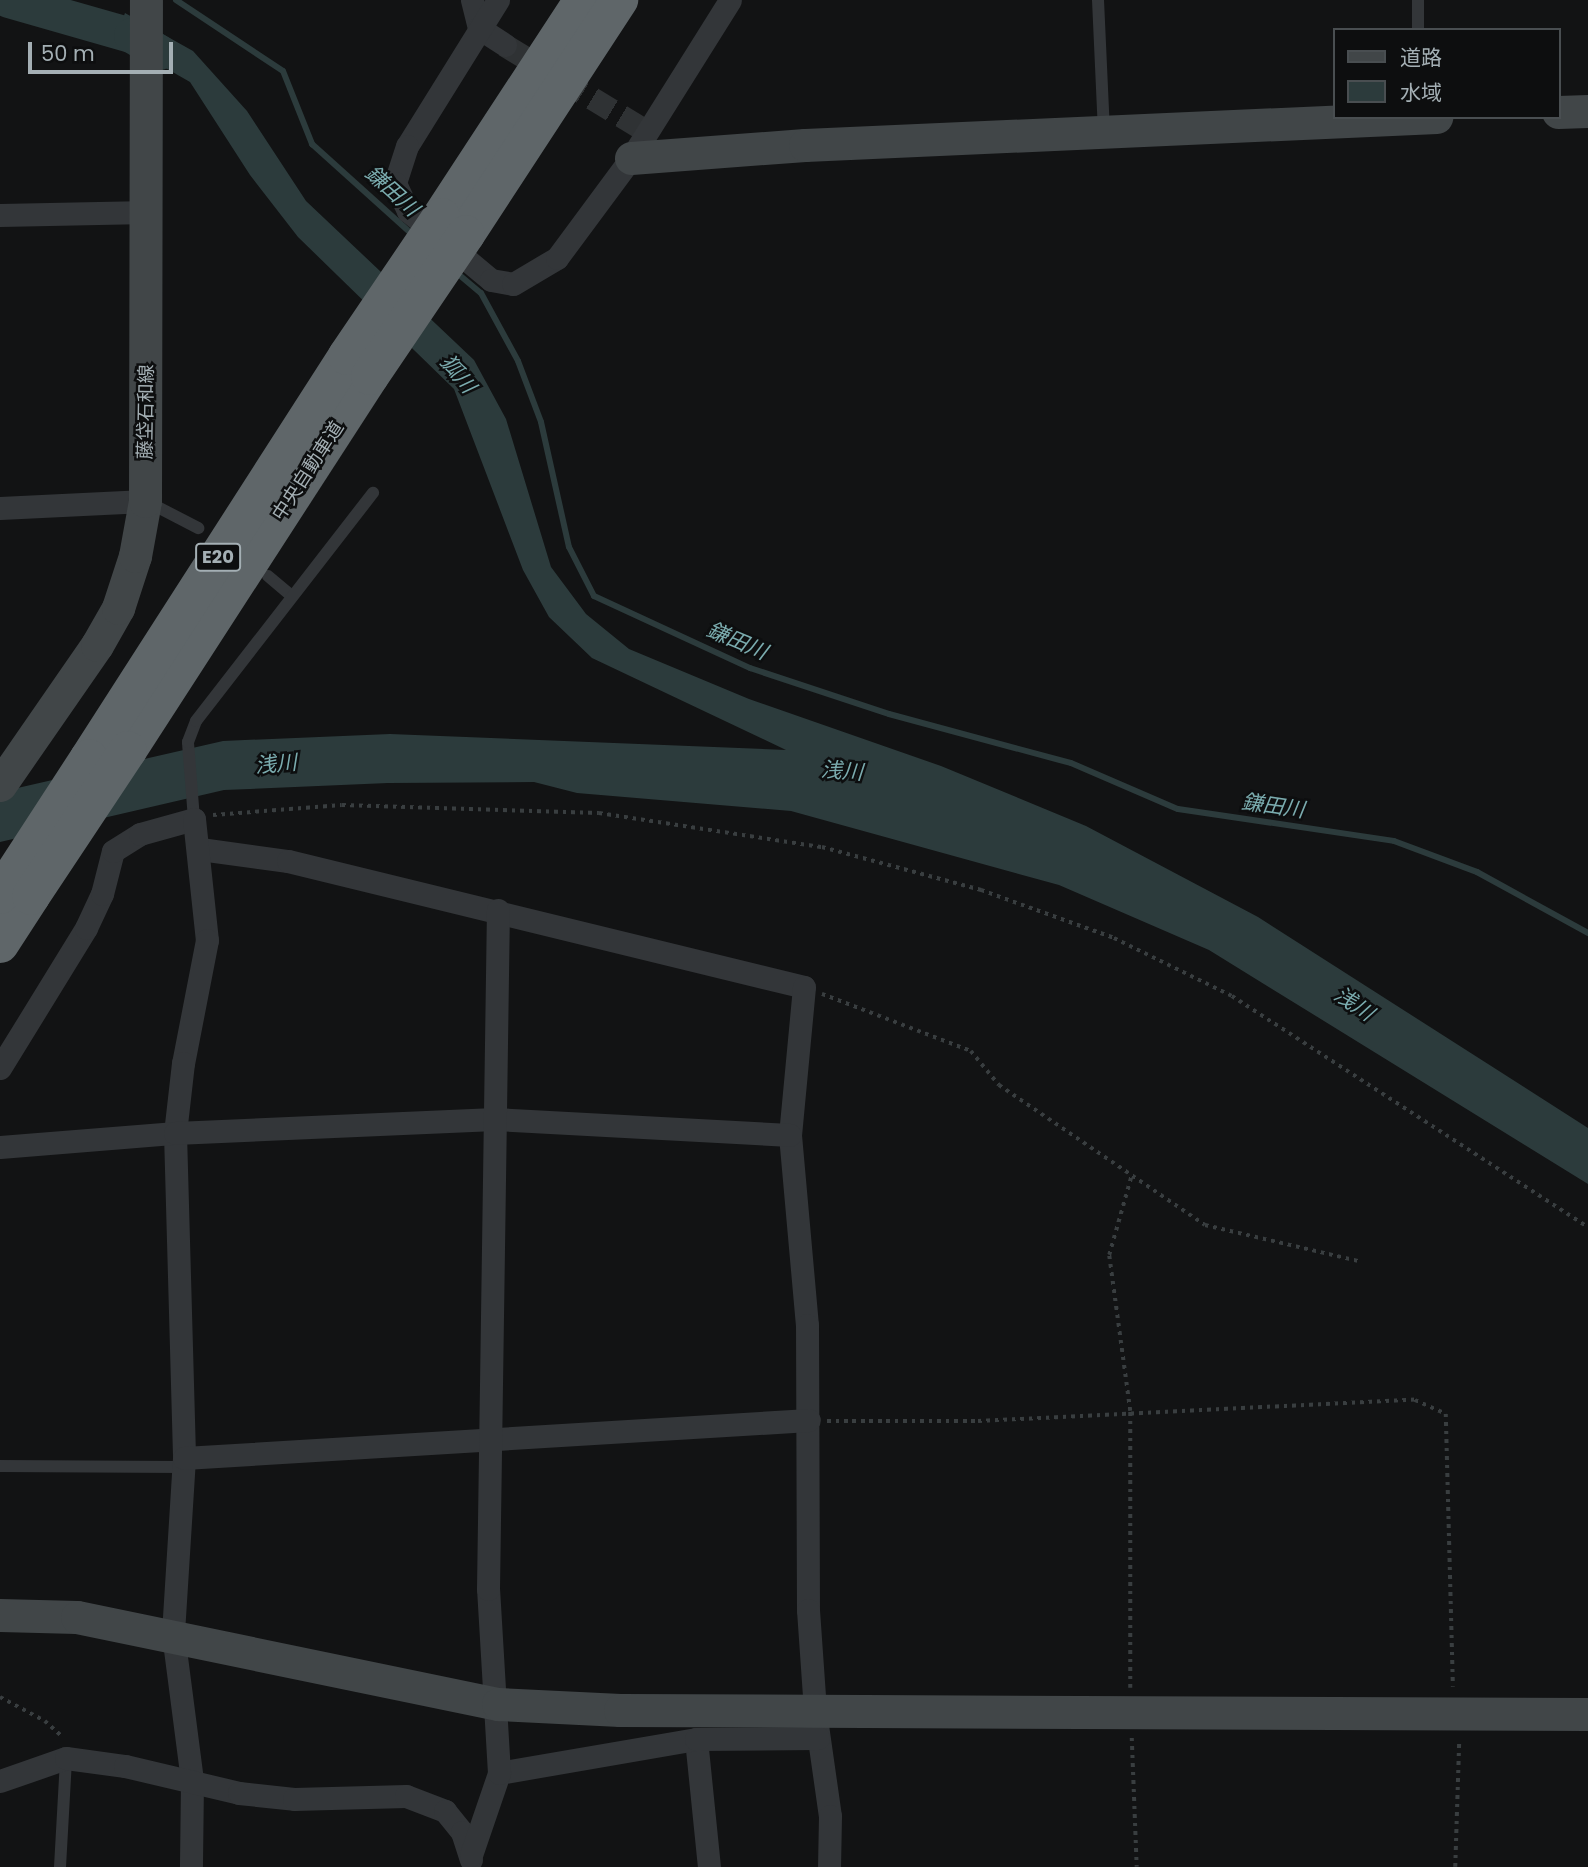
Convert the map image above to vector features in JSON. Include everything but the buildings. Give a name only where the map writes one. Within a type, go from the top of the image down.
[{"type":"highway","name":"中央自動車道","points":[[453,226],[583,0]]},
{"type":"highway","name":"中央自動車道","points":[[0,944],[16,895],[89,758],[453,226],[618,0]]},
{"type":"highway","name":"中央自動車道","points":[[16,895],[128,750],[359,366]]},
{"type":"street","name":"藤垈石和線","points":[[2,772],[30,741],[118,608],[135,556],[145,501],[148,212],[146,0]]},
{"type":"street","points":[[472,0],[480,28],[505,45]]},
{"type":"street","points":[[498,0],[407,146],[395,183],[408,211],[491,279],[513,284],[557,258],[631,158],[730,0]]},
{"type":"street","points":[[1560,112],[1588,111]]},
{"type":"street","points":[[631,158],[1397,119]]},
{"type":"street","points":[[0,215],[148,212]]},
{"type":"street","points":[[0,509],[145,501]]},
{"type":"street","points":[[0,1068],[86,928],[102,894],[113,851],[140,834],[194,812],[200,849],[207,940],[183,1063],[175,1133],[183,1462],[173,1634],[192,1781],[191,1867]]},
{"type":"street","points":[[200,849],[288,861],[498,910],[804,987],[790,1135],[807,1325],[808,1610],[817,1725],[830,1816],[829,1867]]},
{"type":"street","points":[[471,1861],[499,1773],[498,1704],[488,1589],[492,1439],[490,1244],[498,910]]},
{"type":"street","points":[[0,1147],[175,1133],[495,1119],[790,1135]]},
{"type":"street","points":[[183,1462],[492,1439],[809,1420]]},
{"type":"street","points":[[0,1615],[77,1616],[498,1704],[817,1725]]},
{"type":"street","points":[[499,1773],[696,1739],[817,1725],[1130,1714],[1588,1714]]},
{"type":"street","points":[[696,1739],[709,1867]]},
{"type":"street","points":[[0,1781],[66,1758],[294,1799],[406,1796],[445,1811],[462,1832],[471,1861]]},
{"type":"lane","points":[[1098,0],[1104,132]]},
{"type":"lane","points":[[1418,0],[1418,28]]},
{"type":"lane","points":[[194,812],[188,742],[196,721],[291,595],[373,494]]},
{"type":"lane","points":[[145,501],[198,528]]},
{"type":"lane","points":[[268,576],[291,595]]},
{"type":"lane","points":[[0,1466],[183,1462]]},
{"type":"lane","points":[[60,1867],[66,1758]]},
{"type":"path","points":[[194,812],[342,805],[598,813],[822,846],[981,890],[1114,938],[1232,996],[1588,1227]]},
{"type":"path","points":[[804,987],[971,1052],[999,1085],[1205,1226],[1359,1261]]},
{"type":"path","points":[[1131,1177],[1109,1255],[1130,1411],[1130,1714],[1137,1867]]},
{"type":"path","points":[[809,1420],[872,1424],[1415,1400],[1446,1414],[1454,1714],[1461,1785],[1455,1867]]},
{"type":"path","points":[[0,1698],[45,1721],[65,1739],[66,1758]]},
{"type":"water","name":"浅川","points":[[125,13],[193,51],[247,111],[306,201],[474,360],[506,419],[551,567],[586,614],[629,649],[749,699],[941,766],[1086,826],[1258,917],[1588,1128],[1588,1184],[1209,950],[1059,885],[791,811],[577,793],[534,782],[388,783],[224,790],[0,842],[0,792],[223,741],[390,734],[786,750],[592,658],[549,617],[523,570],[454,389],[298,237],[250,175],[190,82],[115,39]]},
{"type":"waterway","name":"狐川","points":[[8,0],[131,35],[159,52]]},
{"type":"waterway","name":"鎌田川","points":[[176,0],[283,71],[312,144],[414,236]]},
{"type":"waterway","name":"鎌田川","points":[[457,273],[481,293],[518,361],[541,422],[569,547],[594,596],[750,668],[889,714],[1071,763],[1178,809],[1394,841],[1477,872],[1588,933]]},
{"type":"tunnel","points":[[505,45],[648,132]]}]
